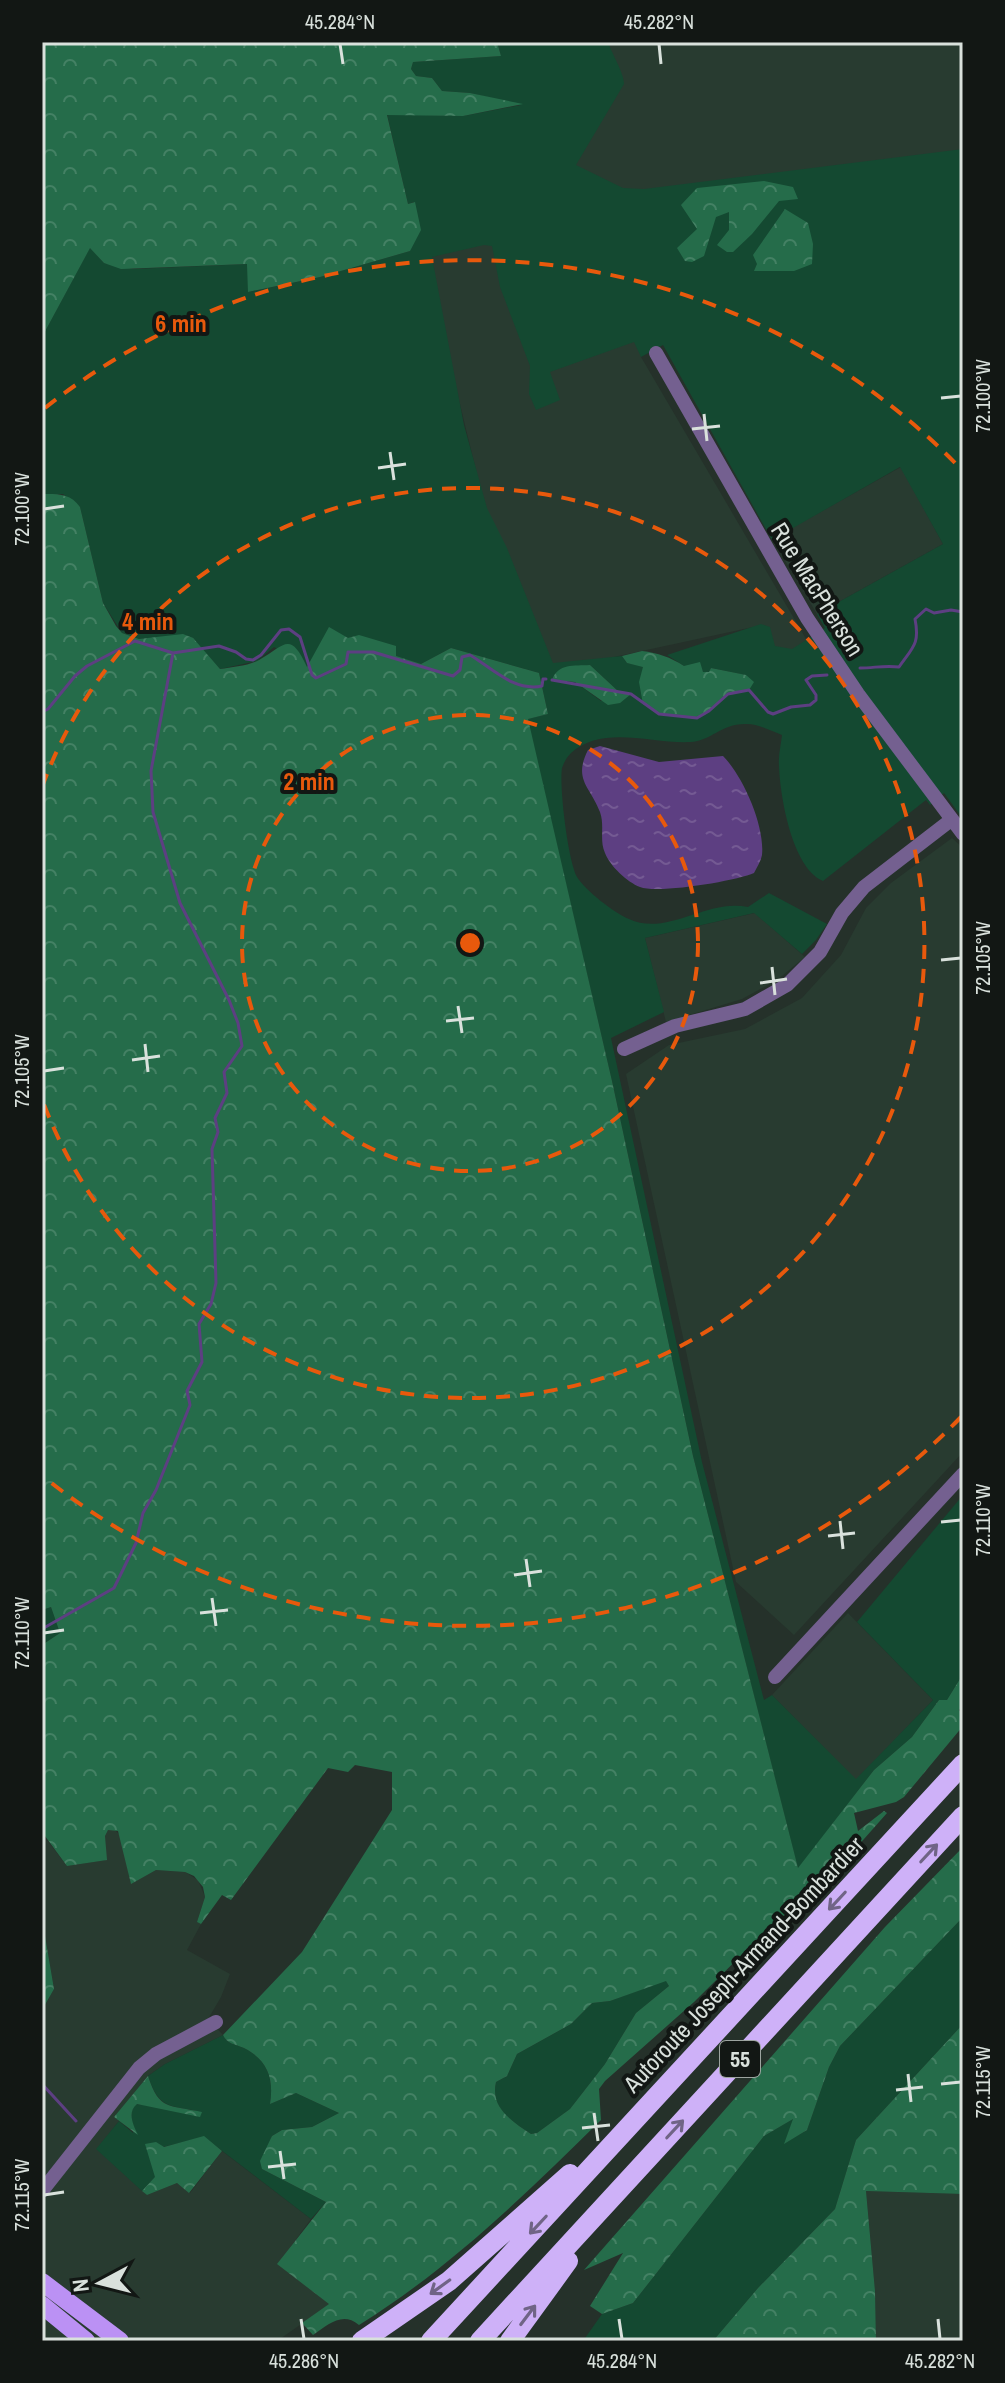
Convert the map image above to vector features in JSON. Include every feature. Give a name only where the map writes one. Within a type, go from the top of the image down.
[{"type":"highway","name":"Autoroute Joseph-Armand-Bombardier","points":[[431,2341],[963,1764]]},
{"type":"highway","name":"55","points":[[480,2341],[963,1816]]},
{"type":"highway","points":[[362,2341],[449,2281],[629,2126]]},
{"type":"highway","points":[[510,2341],[622,2187]]},
{"type":"main road","points":[[42,2282],[120,2341]]},
{"type":"main road","points":[[42,2305],[86,2341]]},
{"type":"street","name":"Rue MacPherson","points":[[656,353],[815,631],[963,834]]},
{"type":"street","points":[[624,1049],[675,1026],[745,1009],[787,985],[820,952],[842,913],[864,887],[951,820]]},
{"type":"street","points":[[775,1677],[963,1474]]},
{"type":"street","points":[[42,2191],[139,2068],[156,2054],[216,2022]]},
{"type":"shaded area","points":[[585,42],[963,42],[963,165],[632,195],[572,175]]},
{"type":"shaded area","points":[[528,217],[640,311],[641,357],[809,644],[773,657],[753,627],[526,676],[424,256]]},
{"type":"shaded area","points":[[901,467],[943,544],[817,614],[772,539]]},
{"type":"shaded area","points":[[952,838],[963,848],[963,1452],[794,1635],[736,1582],[626,1074],[669,1045],[745,1029],[802,998],[841,955],[866,908],[891,883]]},
{"type":"shaded area","points":[[755,913],[805,957],[777,980],[742,999],[666,1022],[645,938]]},
{"type":"shaded area","points":[[848,1613],[933,1700],[856,1780],[772,1695]]},
{"type":"shaded area","points":[[114,1829],[120,1835],[131,1883],[156,1870],[185,1872],[198,1880],[205,1897],[197,1922],[201,1924],[187,1950],[230,1974],[208,2019],[223,2035],[148,2076],[115,2116],[119,2121],[97,2149],[147,2195],[177,2183],[190,2193],[222,2151],[311,2219],[278,2264],[330,2304],[277,2341],[42,2341],[42,2010],[54,1989],[42,1918],[42,1841],[47,1840],[67,1866],[106,1860],[105,1836],[108,1830]]},
{"type":"shaded area","points":[[866,2191],[963,2194],[963,2341],[876,2341]]},
{"type":"green space","points":[[42,42],[497,42],[501,56],[413,62],[411,69],[416,76],[432,78],[442,91],[470,93],[523,104],[463,116],[387,115],[408,204],[415,202],[421,230],[410,251],[320,277],[248,292],[247,264],[121,269],[104,263],[90,248],[42,337]]},
{"type":"green space","points":[[497,42],[608,42],[624,84],[576,165],[623,188],[644,189],[963,149],[963,819],[944,793],[930,805],[926,800],[823,881],[812,874],[803,862],[790,830],[780,779],[782,735],[760,726],[738,724],[705,739],[690,742],[628,737],[597,739],[571,753],[562,768],[565,823],[577,877],[608,907],[623,916],[643,923],[673,921],[717,908],[748,907],[769,893],[827,924],[802,954],[754,913],[645,938],[664,1012],[611,1038],[702,1462],[764,1700],[772,1695],[856,1779],[933,1700],[857,1622],[963,1495],[963,1674],[947,1700],[939,1700],[912,1737],[874,1770],[798,1869],[693,1456],[612,1081],[527,719],[548,714],[539,673],[451,648],[421,664],[395,656],[307,667],[274,647],[257,661],[220,669],[202,650],[122,633],[103,603],[80,507],[63,494],[42,494],[42,337],[90,247],[104,263],[133,269],[248,264],[249,292],[320,277],[410,251],[414,202],[408,204],[387,114],[463,116],[521,105],[470,93],[442,91],[432,78],[416,76],[411,69],[413,62],[501,56]],"holes":[[[484,245],[492,246],[500,287],[530,366],[529,394],[536,410],[560,400],[550,372],[634,342],[641,357],[663,345],[772,540],[900,467],[943,544],[817,614],[825,628],[792,649],[775,646],[770,627],[761,624],[667,655],[684,666],[700,667],[703,672],[709,673],[711,668],[745,675],[744,689],[728,694],[697,718],[667,715],[643,666],[627,663],[622,656],[553,663],[507,548],[487,508],[464,425],[432,257]],[[590,665],[619,692],[630,694],[601,701],[575,682],[552,680]]]},
{"type":"green space","points":[[764,181],[793,187],[798,199],[779,201],[733,252],[727,252],[717,245],[729,230],[729,212],[716,217],[704,256],[692,262],[685,261],[677,248],[697,229],[681,205],[697,188]]},
{"type":"green space","points":[[785,209],[808,223],[813,244],[812,264],[794,271],[754,271],[757,264],[753,255]]},
{"type":"green space","points":[[42,494],[58,494],[68,497],[80,507],[103,603],[122,633],[139,639],[183,634],[193,638],[220,669],[255,662],[286,644],[296,648],[307,667],[329,627],[348,638],[359,635],[396,646],[396,656],[421,664],[451,648],[539,673],[548,714],[528,719],[612,1081],[693,1456],[798,1868],[874,1770],[912,1737],[939,1700],[947,1700],[963,1674],[963,1706],[959,1710],[963,1715],[963,1726],[904,1797],[854,1813],[858,1831],[884,1811],[887,1813],[810,1900],[778,1919],[694,2002],[605,2081],[599,2089],[601,2120],[515,2203],[424,2280],[359,2325],[341,2319],[313,2335],[302,2323],[329,2304],[277,2264],[326,2202],[262,2169],[260,2161],[272,2136],[282,2130],[312,2127],[339,2113],[296,2093],[270,2104],[270,2078],[264,2064],[223,2035],[302,1952],[392,1810],[392,1772],[355,1765],[348,1772],[328,1768],[231,1900],[222,1895],[201,1924],[197,1922],[205,1897],[203,1887],[194,1876],[185,1872],[156,1870],[131,1884],[118,1831],[108,1830],[105,1836],[107,1860],[67,1866],[42,1832],[42,1645],[60,1633],[51,1607],[42,1610]],"holes":[[[666,1981],[669,1986],[636,2013],[605,2064],[570,2109],[531,2134],[504,2113],[496,2099],[496,2082],[507,2076],[517,2054],[571,2024],[592,2003],[610,2001]]]},
{"type":"green space","points":[[642,651],[664,656],[684,666],[700,662],[703,672],[709,672],[711,668],[746,675],[754,682],[749,690],[728,694],[697,718],[659,714],[643,704],[639,682],[643,667],[627,663],[622,656]]},
{"type":"green space","points":[[590,665],[619,692],[631,694],[620,703],[608,705],[575,682],[552,680],[562,668]]},
{"type":"green space","points":[[51,1607],[60,1633],[42,1645],[42,1610]]},
{"type":"green space","points":[[963,1847],[963,1917],[840,2046],[829,2067],[807,2130],[784,2144],[793,2119],[764,2136],[633,2303],[602,2314],[590,2306],[623,2253],[584,2270],[885,1927]]},
{"type":"green space","points":[[963,1917],[963,2024],[856,2140],[835,2209],[758,2288],[713,2341],[583,2341],[602,2314],[633,2303],[764,2136],[794,2118],[785,2143],[807,2130],[829,2067],[840,2046]]},
{"type":"green space","points":[[42,1918],[54,1989],[42,2010]]},
{"type":"green space","points":[[666,1980],[669,1986],[636,2013],[605,2064],[570,2109],[531,2134],[499,2107],[496,2082],[507,2076],[517,2054],[571,2024],[592,2003],[610,2001]]},
{"type":"green space","points":[[963,2024],[963,2194],[866,2191],[876,2341],[713,2341],[758,2288],[835,2209],[856,2140]]},
{"type":"green space","points":[[223,2035],[264,2064],[270,2078],[270,2104],[296,2093],[339,2113],[312,2127],[282,2130],[272,2136],[262,2169],[326,2202],[311,2219],[204,2137],[163,2147],[155,2178],[142,2191],[96,2149],[119,2121],[133,2133],[132,2114],[136,2104],[202,2112],[161,2100],[148,2076]]},
{"type":"green space","points":[[148,2076],[161,2101],[174,2107],[202,2112],[200,2117],[137,2104],[132,2115],[138,2135],[114,2117]]},
{"type":"green space","points":[[204,2136],[222,2151],[189,2193],[177,2183],[147,2195],[142,2191],[155,2177],[145,2144],[156,2142],[164,2147]]},
{"type":"water","points":[[600,746],[659,762],[723,756],[745,788],[760,830],[762,855],[754,873],[715,883],[663,889],[640,887],[625,877],[605,853],[600,812],[583,776],[588,750]]},
{"type":"waterway","points":[[860,668],[899,667],[916,640],[915,619],[926,609],[934,613],[951,610],[963,612]]},
{"type":"waterway","points":[[42,712],[87,666],[135,641],[173,653],[219,646],[253,660],[261,655],[281,630],[289,629],[300,637],[312,675],[316,678],[346,664],[348,652],[373,652],[453,676],[460,670],[462,657],[470,655],[522,686],[542,686],[543,679],[546,679]]},
{"type":"waterway","points":[[42,1629],[114,1588],[136,1543],[143,1513],[156,1490],[190,1405],[187,1391],[202,1362],[199,1324],[211,1304],[216,1283],[212,1149],[218,1132],[215,1118],[227,1093],[224,1072],[242,1046],[238,1023],[229,1000],[180,903],[153,812],[151,771],[173,653]]},
{"type":"waterway","points":[[552,680],[631,694],[659,714],[697,718],[728,694],[749,690],[773,714],[791,707],[810,705],[816,700],[816,695],[806,680],[812,676],[827,675]]},
{"type":"waterway","points":[[42,2084],[76,2121]]}]
